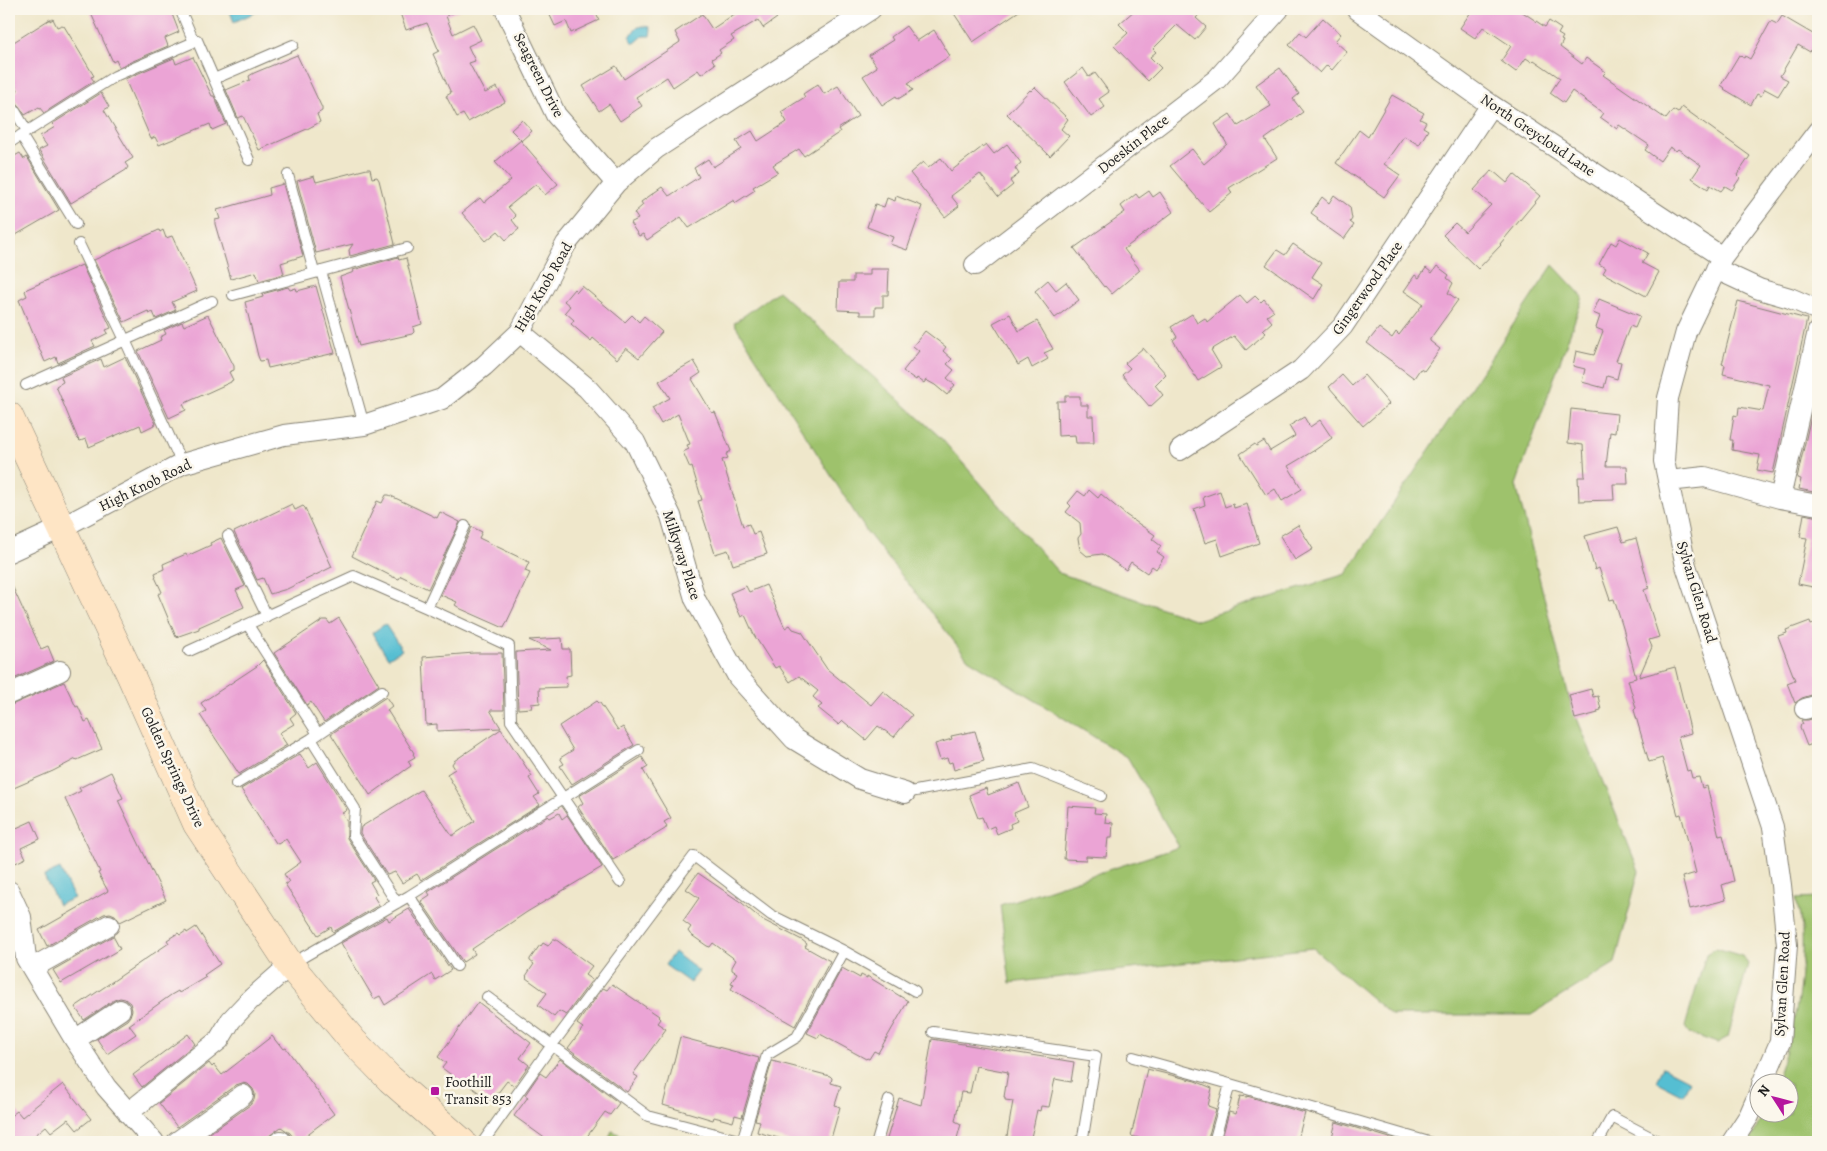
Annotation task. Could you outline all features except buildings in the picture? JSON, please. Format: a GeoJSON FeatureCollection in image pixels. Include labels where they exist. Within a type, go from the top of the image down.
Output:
{"type":"FeatureCollection","features":[{"type":"Feature","properties":{"kind":"main road","name":"Golden Springs Drive"},"geometry":{"type":"LineString","coordinates":[[9,416],[127,667],[197,824],[290,965],[353,1040],[390,1080],[462,1142]]}},
{"type":"Feature","properties":{"kind":"street","name":"Seagreen Drive"},"geometry":{"type":"LineString","coordinates":[[505,9],[556,115],[616,184]]}},
{"type":"Feature","properties":{"kind":"street","name":"High Knob Road"},"geometry":{"type":"LineString","coordinates":[[9,552],[61,528],[182,464],[284,435],[364,425],[442,399],[484,366],[520,332],[566,244],[616,184],[657,148],[871,9]]}},
{"type":"Feature","properties":{"kind":"street","name":"Doeskin Place"},"geometry":{"type":"LineString","coordinates":[[975,266],[1217,79],[1279,9]]}},
{"type":"Feature","properties":{"kind":"street","name":"North Greycloud Lane"},"geometry":{"type":"LineString","coordinates":[[1357,9],[1491,105],[1719,263],[1759,289],[1790,298],[1818,310]]}},
{"type":"Feature","properties":{"kind":"street","name":"Gingerwood Place"},"geometry":{"type":"LineString","coordinates":[[1180,450],[1301,370],[1344,326],[1491,105]]}},
{"type":"Feature","properties":{"kind":"street","name":"Sylvan Glen Road"},"geometry":{"type":"LineString","coordinates":[[1766,1074],[1780,1042],[1787,946],[1773,827],[1686,566],[1664,461],[1668,398],[1686,332],[1719,263],[1818,131]]}},
{"type":"Feature","properties":{"kind":"street"},"geometry":{"type":"LineString","coordinates":[[1780,498],[1818,331]]}},
{"type":"Feature","properties":{"kind":"street","name":"Milkyway Place"},"geometry":{"type":"LineString","coordinates":[[520,332],[587,388],[635,442],[671,516],[695,599],[738,677],[794,739],[860,779],[904,793]]}},
{"type":"Feature","properties":{"kind":"street"},"geometry":{"type":"LineString","coordinates":[[1668,481],[1705,477],[1780,498],[1818,505]]}},
{"type":"Feature","properties":{"kind":"street"},"geometry":{"type":"LineString","coordinates":[[9,694],[60,670]]}},
{"type":"Feature","properties":{"kind":"street"},"geometry":{"type":"LineString","coordinates":[[9,891],[21,917],[26,958],[106,1087],[154,1142]]}},
{"type":"Feature","properties":{"kind":"street"},"geometry":{"type":"LineString","coordinates":[[32,968],[109,925]]}},
{"type":"Feature","properties":{"kind":"street"},"geometry":{"type":"LineString","coordinates":[[128,1112],[218,1040],[231,1020],[249,1001],[290,965]]}},
{"type":"Feature","properties":{"kind":"street"},"geometry":{"type":"LineString","coordinates":[[76,1040],[120,1010]]}},
{"type":"Feature","properties":{"kind":"street"},"geometry":{"type":"LineString","coordinates":[[177,1142],[243,1094]]}},
{"type":"Feature","properties":{"kind":"street"},"geometry":{"type":"LineString","coordinates":[[1732,1142],[1750,1114]]}},
{"type":"Feature","properties":{"kind":"lane"},"geometry":{"type":"LineString","coordinates":[[180,9],[194,42]]}},
{"type":"Feature","properties":{"kind":"lane"},"geometry":{"type":"LineString","coordinates":[[9,143],[115,76],[197,40],[249,160]]}},
{"type":"Feature","properties":{"kind":"lane"},"geometry":{"type":"LineString","coordinates":[[214,79],[293,45]]}},
{"type":"Feature","properties":{"kind":"lane"},"geometry":{"type":"LineString","coordinates":[[9,102],[24,133],[76,224]]}},
{"type":"Feature","properties":{"kind":"lane"},"geometry":{"type":"LineString","coordinates":[[288,175],[364,425]]}},
{"type":"Feature","properties":{"kind":"lane"},"geometry":{"type":"LineString","coordinates":[[79,244],[182,464]]}},
{"type":"Feature","properties":{"kind":"lane"},"geometry":{"type":"LineString","coordinates":[[233,295],[407,248]]}},
{"type":"Feature","properties":{"kind":"lane"},"geometry":{"type":"LineString","coordinates":[[26,386],[212,301]]}},
{"type":"Feature","properties":{"kind":"lane"},"geometry":{"type":"LineString","coordinates":[[427,608],[465,526]]}},
{"type":"Feature","properties":{"kind":"lane"},"geometry":{"type":"LineString","coordinates":[[228,536],[267,616]]}},
{"type":"Feature","properties":{"kind":"lane"},"geometry":{"type":"LineString","coordinates":[[189,650],[354,576],[508,646],[511,722],[620,882]]}},
{"type":"Feature","properties":{"kind":"lane"},"geometry":{"type":"LineString","coordinates":[[248,625],[355,809],[353,835],[397,903]]}},
{"type":"Feature","properties":{"kind":"lane"},"geometry":{"type":"LineString","coordinates":[[236,784],[314,737],[382,690]]}},
{"type":"Feature","properties":{"kind":"lane"},"geometry":{"type":"LineString","coordinates":[[290,965],[409,896],[639,750]]}},
{"type":"Feature","properties":{"kind":"lane"},"geometry":{"type":"LineString","coordinates":[[904,793],[1033,769],[1102,796]]}},
{"type":"Feature","properties":{"kind":"lane"},"geometry":{"type":"LineString","coordinates":[[483,1142],[552,1045],[694,856],[771,914],[844,951],[915,991]]}},
{"type":"Feature","properties":{"kind":"lane"},"geometry":{"type":"LineString","coordinates":[[409,896],[457,966]]}},
{"type":"Feature","properties":{"kind":"lane"},"geometry":{"type":"LineString","coordinates":[[487,997],[648,1116],[743,1142],[767,1055],[797,1037],[844,951]]}},
{"type":"Feature","properties":{"kind":"lane"},"geometry":{"type":"LineString","coordinates":[[933,1032],[1096,1056],[1083,1137],[1079,1142]]}},
{"type":"Feature","properties":{"kind":"lane"},"geometry":{"type":"LineString","coordinates":[[1133,1057],[1424,1142]]}},
{"type":"Feature","properties":{"kind":"lane"},"geometry":{"type":"LineString","coordinates":[[1214,1142],[1230,1084]]}},
{"type":"Feature","properties":{"kind":"lane"},"geometry":{"type":"LineString","coordinates":[[877,1142],[889,1100]]}},
{"type":"Feature","properties":{"kind":"lane"},"geometry":{"type":"LineString","coordinates":[[1598,1142],[1612,1116],[1660,1142]]}},
{"type":"Feature","properties":{"kind":"green space"},"geometry":{"type":"Polygon","coordinates":[[[1553,265],[1583,297],[1516,485],[1570,701],[1639,871],[1615,963],[1531,1015],[1391,1015],[1313,948],[1010,983],[1000,905],[1179,847],[1128,758],[968,659],[867,532],[734,323],[778,291],[940,437],[1059,573],[1197,620],[1346,574],[1553,265]]]}},
{"type":"Feature","properties":{"kind":"green space"},"geometry":{"type":"Polygon","coordinates":[[[1818,898],[1818,1142],[1750,1142],[1758,1124],[1800,1124],[1800,1074],[1778,1074],[1788,1045],[1796,1008],[1801,970],[1802,929],[1796,899],[1818,898]]]}},
{"type":"Feature","properties":{"kind":"green space"},"geometry":{"type":"Polygon","coordinates":[[[1716,948],[1742,956],[1748,964],[1728,1037],[1717,1043],[1689,1033],[1685,1027],[1706,954],[1716,948]]]}},
{"type":"Feature","properties":{"kind":"green space"},"geometry":{"type":"Polygon","coordinates":[[[612,1131],[638,1142],[607,1142],[612,1131]]]}},
{"type":"Feature","properties":{"kind":"water"},"geometry":{"type":"Polygon","coordinates":[[[229,9],[263,9],[234,22],[229,9]]]}},
{"type":"Feature","properties":{"kind":"water"},"geometry":{"type":"Polygon","coordinates":[[[650,27],[650,36],[643,36],[635,43],[631,41],[630,37],[636,28],[650,27]]]}},
{"type":"Feature","properties":{"kind":"water"},"geometry":{"type":"Polygon","coordinates":[[[385,624],[402,650],[388,658],[372,633],[385,624]]]}},
{"type":"Feature","properties":{"kind":"water"},"geometry":{"type":"Polygon","coordinates":[[[60,869],[74,898],[58,905],[44,876],[60,869]]]}},
{"type":"Feature","properties":{"kind":"water"},"geometry":{"type":"Polygon","coordinates":[[[674,952],[699,971],[690,983],[665,965],[674,952]]]}},
{"type":"Feature","properties":{"kind":"water"},"geometry":{"type":"Polygon","coordinates":[[[1663,1067],[1690,1081],[1683,1095],[1656,1081],[1663,1067]]]}},
{"type":"Feature","properties":{"kind":"place","name":"Foothill Transit 853"},"geometry":{"type":"Point","coordinates":[435,1091]}}]}
